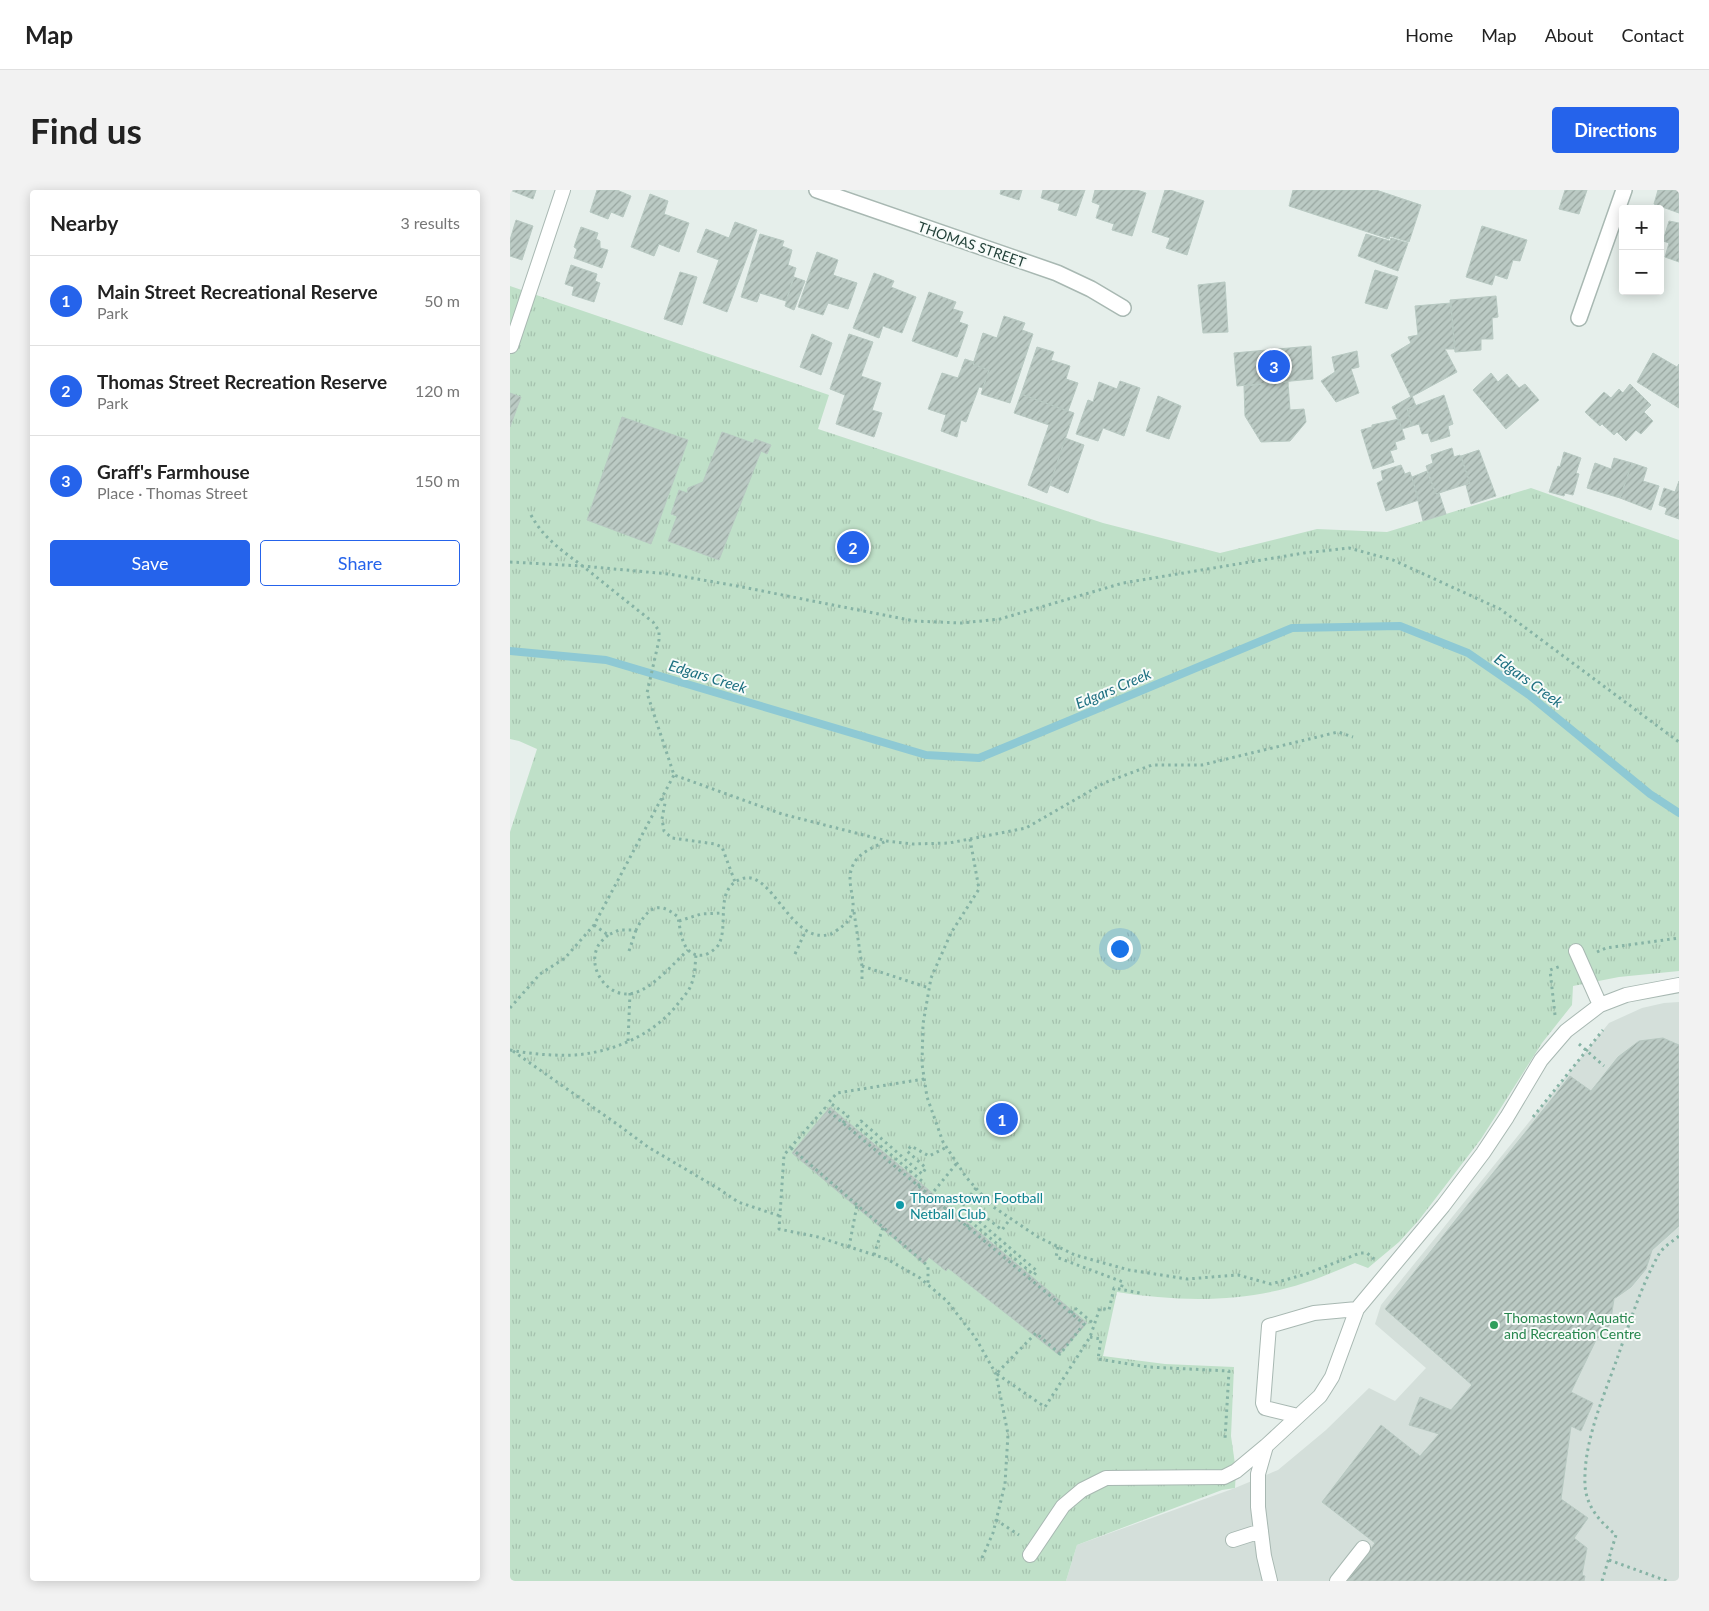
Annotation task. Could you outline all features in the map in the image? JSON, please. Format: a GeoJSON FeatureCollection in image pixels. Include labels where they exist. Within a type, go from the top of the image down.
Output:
{"type":"FeatureCollection","features":[{"type":"Feature","properties":{"kind":"street","name":"THOMAS STREET"},"geometry":{"type":"LineString","coordinates":[[817,190],[1057,273],[1123,308]]}},
{"type":"Feature","properties":{"kind":"street"},"geometry":{"type":"LineString","coordinates":[[1579,318],[1624,190]]}},
{"type":"Feature","properties":{"kind":"lane"},"geometry":{"type":"LineString","coordinates":[[511,346],[563,190]]}},
{"type":"Feature","properties":{"kind":"lane"},"geometry":{"type":"LineString","coordinates":[[1576,951],[1600,1005]]}},
{"type":"Feature","properties":{"kind":"lane"},"geometry":{"type":"LineString","coordinates":[[1033,1551],[1063,1506],[1082,1490],[1106,1478],[1224,1477],[1236,1471],[1266,1446],[1320,1396],[1332,1377],[1357,1309],[1443,1206],[1483,1153],[1541,1060],[1566,1031],[1600,1005],[1626,995],[1679,985]]}},
{"type":"Feature","properties":{"kind":"lane"},"geometry":{"type":"LineString","coordinates":[[1298,1416],[1265,1408],[1263,1403],[1269,1326],[1314,1313],[1357,1309]]}},
{"type":"Feature","properties":{"kind":"lane"},"geometry":{"type":"LineString","coordinates":[[1266,1446],[1258,1474],[1258,1507],[1264,1556],[1270,1581]]}},
{"type":"Feature","properties":{"kind":"lane"},"geometry":{"type":"LineString","coordinates":[[1233,1540],[1261,1531]]}},
{"type":"Feature","properties":{"kind":"lane"},"geometry":{"type":"LineString","coordinates":[[1337,1581],[1363,1548]]}},
{"type":"Feature","properties":{"kind":"path"},"geometry":{"type":"LineString","coordinates":[[510,1008],[540,974],[565,958],[594,925],[674,775],[647,694],[659,640],[659,631],[653,622],[564,554],[536,525],[531,515]]}},
{"type":"Feature","properties":{"kind":"path"},"geometry":{"type":"LineString","coordinates":[[510,562],[582,566],[689,578],[914,621],[962,623],[1000,619],[1123,583],[1304,553],[1349,548],[1393,560],[1500,609],[1679,742]]}},
{"type":"Feature","properties":{"kind":"path"},"geometry":{"type":"LineString","coordinates":[[674,775],[782,814],[887,841],[913,844],[949,843],[1026,828],[1104,783],[1152,765],[1202,765],[1338,732],[1353,737]]}},
{"type":"Feature","properties":{"kind":"path"},"geometry":{"type":"LineString","coordinates":[[662,798],[665,803],[662,819],[664,831],[672,838],[715,844],[722,847],[727,855],[735,883]]}},
{"type":"Feature","properties":{"kind":"path"},"geometry":{"type":"LineString","coordinates":[[970,839],[979,890],[951,933],[932,978],[923,1024],[922,1064],[927,1097],[947,1148],[976,1188],[992,1206],[1038,1237],[1075,1255],[1129,1270],[1187,1278],[1238,1275],[1271,1284],[1306,1274],[1360,1253],[1367,1253],[1381,1264]]}},
{"type":"Feature","properties":{"kind":"path"},"geometry":{"type":"LineString","coordinates":[[862,982],[862,966],[850,880],[852,865],[863,853],[887,841]]}},
{"type":"Feature","properties":{"kind":"path"},"geometry":{"type":"LineString","coordinates":[[628,952],[643,916],[653,908],[669,909],[678,917],[681,935],[686,948],[696,955],[707,954],[718,946],[723,934],[724,899],[729,888],[739,880],[749,877],[759,880],[799,926],[816,935],[831,934],[847,923],[852,915],[854,906]]}},
{"type":"Feature","properties":{"kind":"path"},"geometry":{"type":"LineString","coordinates":[[679,921],[701,914],[723,913]]}},
{"type":"Feature","properties":{"kind":"path"},"geometry":{"type":"LineString","coordinates":[[594,925],[608,935]]}},
{"type":"Feature","properties":{"kind":"path"},"geometry":{"type":"LineString","coordinates":[[636,930],[619,930],[608,935],[597,948],[596,968],[605,986],[613,991],[630,993],[644,988],[688,950]]}},
{"type":"Feature","properties":{"kind":"path"},"geometry":{"type":"LineString","coordinates":[[795,954],[806,930]]}},
{"type":"Feature","properties":{"kind":"path"},"geometry":{"type":"LineString","coordinates":[[512,1051],[548,1055],[576,1055],[605,1050],[628,1041],[658,1024],[675,1008],[691,987],[695,972],[696,955]]}},
{"type":"Feature","properties":{"kind":"path"},"geometry":{"type":"LineString","coordinates":[[862,966],[930,988]]}},
{"type":"Feature","properties":{"kind":"path"},"geometry":{"type":"LineString","coordinates":[[628,1041],[630,993]]}},
{"type":"Feature","properties":{"kind":"path"},"geometry":{"type":"LineString","coordinates":[[1577,1042],[1604,1066]]}},
{"type":"Feature","properties":{"kind":"path"},"geometry":{"type":"LineString","coordinates":[[512,1051],[648,1147],[719,1188],[738,1202],[780,1216]]}},
{"type":"Feature","properties":{"kind":"path"},"geometry":{"type":"LineString","coordinates":[[843,1123],[848,1116],[829,1102],[837,1093],[924,1079]]}},
{"type":"Feature","properties":{"kind":"path"},"geometry":{"type":"LineString","coordinates":[[982,1558],[993,1533],[1005,1484],[1008,1434],[996,1374],[975,1337],[947,1302],[920,1278],[874,1255],[818,1237],[779,1229],[784,1155],[825,1108],[1084,1324],[1060,1354],[1036,1333],[996,1374]]}},
{"type":"Feature","properties":{"kind":"path"},"geometry":{"type":"LineString","coordinates":[[918,1186],[922,1180],[857,1126],[861,1121],[922,1174],[926,1168],[907,1151],[911,1146],[929,1156],[947,1148]]}},
{"type":"Feature","properties":{"kind":"path"},"geometry":{"type":"LineString","coordinates":[[791,1148],[928,1266],[928,1286]]}},
{"type":"Feature","properties":{"kind":"path"},"geometry":{"type":"LineString","coordinates":[[930,1196],[957,1163]]}},
{"type":"Feature","properties":{"kind":"path"},"geometry":{"type":"LineString","coordinates":[[955,1216],[976,1188]]}},
{"type":"Feature","properties":{"kind":"path"},"geometry":{"type":"LineString","coordinates":[[849,1247],[857,1205]]}},
{"type":"Feature","properties":{"kind":"path"},"geometry":{"type":"LineString","coordinates":[[967,1226],[970,1221],[1034,1275],[1037,1271],[975,1218],[978,1212],[1002,1230],[1010,1219]]}},
{"type":"Feature","properties":{"kind":"path"},"geometry":{"type":"LineString","coordinates":[[874,1255],[883,1227]]}},
{"type":"Feature","properties":{"kind":"path"},"geometry":{"type":"LineString","coordinates":[[1602,1581],[1616,1535],[1606,1527],[1592,1510],[1585,1486],[1586,1460],[1595,1417],[1638,1300],[1660,1252],[1679,1236]]}},
{"type":"Feature","properties":{"kind":"path"},"geometry":{"type":"LineString","coordinates":[[1058,1247],[1056,1257],[1123,1282],[1121,1289]]}},
{"type":"Feature","properties":{"kind":"path"},"geometry":{"type":"LineString","coordinates":[[996,1374],[1045,1407],[1090,1336],[1100,1308],[1110,1310],[1114,1288],[1140,1293]]}},
{"type":"Feature","properties":{"kind":"path"},"geometry":{"type":"LineString","coordinates":[[1071,1313],[1075,1308],[1094,1324]]}},
{"type":"Feature","properties":{"kind":"path"},"geometry":{"type":"LineString","coordinates":[[1090,1336],[1101,1339],[1098,1359],[1148,1367],[1229,1371],[1225,1439]]}},
{"type":"Feature","properties":{"kind":"path"},"geometry":{"type":"LineString","coordinates":[[996,1520],[1033,1551]]}},
{"type":"Feature","properties":{"kind":"path"},"geometry":{"type":"LineString","coordinates":[[1609,1560],[1667,1581]]}},
{"type":"Feature","properties":{"kind":"shaded area"},"geometry":{"type":"Polygon","coordinates":[[[1679,1002],[1679,1581],[1066,1581],[1077,1545],[1235,1488],[1278,1470],[1326,1430],[1369,1388],[1395,1401],[1426,1368],[1375,1324],[1381,1305],[1609,1023],[1642,1008],[1679,1002]]]}},
{"type":"Feature","properties":{"kind":"green space"},"geometry":{"type":"Polygon","coordinates":[[[510,286],[829,395],[818,429],[1103,523],[1220,553],[1317,529],[1387,532],[1531,488],[1679,540],[1679,971],[1619,977],[1573,986],[1572,1005],[1542,1043],[1481,1139],[1419,1220],[1399,1242],[1368,1268],[1355,1263],[1317,1279],[1281,1290],[1235,1297],[1212,1299],[1164,1298],[1117,1292],[1103,1356],[1165,1364],[1234,1367],[1231,1436],[1236,1471],[1235,1488],[1222,1490],[1077,1545],[1066,1581],[510,1581],[510,832],[537,749],[510,739],[510,286]]]}},
{"type":"Feature","properties":{"kind":"building"},"geometry":{"type":"Polygon","coordinates":[[[510,190],[536,190],[533,199],[510,190]]]}},
{"type":"Feature","properties":{"kind":"building"},"geometry":{"type":"Polygon","coordinates":[[[597,190],[617,190],[631,196],[623,217],[611,212],[608,219],[590,212],[597,190]]]}},
{"type":"Feature","properties":{"kind":"building"},"geometry":{"type":"Polygon","coordinates":[[[1001,190],[1022,190],[1019,200],[1000,194],[1001,190]]]}},
{"type":"Feature","properties":{"kind":"building"},"geometry":{"type":"Polygon","coordinates":[[[1043,190],[1085,190],[1076,216],[1058,210],[1060,204],[1041,198],[1043,190]]]}},
{"type":"Feature","properties":{"kind":"building"},"geometry":{"type":"Polygon","coordinates":[[[1095,190],[1137,190],[1146,193],[1132,236],[1112,230],[1114,224],[1096,218],[1100,205],[1092,202],[1095,190]]]}},
{"type":"Feature","properties":{"kind":"building"},"geometry":{"type":"Polygon","coordinates":[[[1165,190],[1204,201],[1187,255],[1166,248],[1170,238],[1152,232],[1165,190]]]}},
{"type":"Feature","properties":{"kind":"building"},"geometry":{"type":"Polygon","coordinates":[[[1293,190],[1376,190],[1421,205],[1409,242],[1390,236],[1389,239],[1289,206],[1293,190]]]}},
{"type":"Feature","properties":{"kind":"building"},"geometry":{"type":"Polygon","coordinates":[[[1565,190],[1587,190],[1579,214],[1559,209],[1565,190]]]}},
{"type":"Feature","properties":{"kind":"building"},"geometry":{"type":"Polygon","coordinates":[[[1658,190],[1679,190],[1679,213],[1664,208],[1664,205],[1654,204],[1658,190]]]}},
{"type":"Feature","properties":{"kind":"building"},"geometry":{"type":"Polygon","coordinates":[[[650,194],[668,201],[664,214],[689,223],[679,252],[659,244],[654,256],[631,247],[650,194]]]}},
{"type":"Feature","properties":{"kind":"building"},"geometry":{"type":"Polygon","coordinates":[[[516,220],[533,226],[522,260],[510,256],[510,240],[516,220]]]}},
{"type":"Feature","properties":{"kind":"building"},"geometry":{"type":"Polygon","coordinates":[[[1669,221],[1679,223],[1679,262],[1665,257],[1669,243],[1664,241],[1669,221]]]}},
{"type":"Feature","properties":{"kind":"building"},"geometry":{"type":"Polygon","coordinates":[[[735,222],[757,230],[727,312],[703,303],[719,260],[697,252],[706,229],[729,238],[735,222]]]}},
{"type":"Feature","properties":{"kind":"building"},"geometry":{"type":"Polygon","coordinates":[[[1482,226],[1527,240],[1520,261],[1513,260],[1507,279],[1495,275],[1492,285],[1466,277],[1482,226]]]}},
{"type":"Feature","properties":{"kind":"building"},"geometry":{"type":"Polygon","coordinates":[[[581,227],[598,233],[596,239],[600,241],[600,248],[608,250],[602,268],[574,258],[577,249],[574,247],[581,227]]]}},
{"type":"Feature","properties":{"kind":"building"},"geometry":{"type":"Polygon","coordinates":[[[760,234],[784,241],[782,246],[792,250],[788,265],[796,268],[786,301],[760,293],[757,302],[741,297],[760,234]]]}},
{"type":"Feature","properties":{"kind":"building"},"geometry":{"type":"Polygon","coordinates":[[[1366,234],[1390,241],[1391,238],[1408,243],[1398,271],[1358,256],[1366,234]]]}},
{"type":"Feature","properties":{"kind":"building"},"geometry":{"type":"Polygon","coordinates":[[[817,252],[838,260],[833,275],[857,283],[848,309],[828,303],[823,315],[798,307],[817,252]]]}},
{"type":"Feature","properties":{"kind":"building"},"geometry":{"type":"Polygon","coordinates":[[[571,265],[597,274],[595,281],[600,283],[594,302],[572,295],[574,287],[565,284],[571,265]]]}},
{"type":"Feature","properties":{"kind":"building"},"geometry":{"type":"Polygon","coordinates":[[[1375,270],[1398,277],[1387,309],[1365,303],[1375,270]]]}},
{"type":"Feature","properties":{"kind":"building"},"geometry":{"type":"Polygon","coordinates":[[[680,272],[697,277],[682,325],[664,319],[680,272]]]}},
{"type":"Feature","properties":{"kind":"building"},"geometry":{"type":"Polygon","coordinates":[[[874,273],[894,281],[891,287],[916,297],[902,333],[883,326],[879,338],[853,328],[874,273]]]}},
{"type":"Feature","properties":{"kind":"building"},"geometry":{"type":"Polygon","coordinates":[[[794,277],[805,281],[794,310],[785,306],[794,277]]]}},
{"type":"Feature","properties":{"kind":"building"},"geometry":{"type":"Polygon","coordinates":[[[1225,282],[1228,332],[1203,333],[1198,285],[1225,282]]]}},
{"type":"Feature","properties":{"kind":"building"},"geometry":{"type":"Polygon","coordinates":[[[929,292],[956,302],[953,309],[963,312],[959,322],[968,325],[957,357],[912,341],[929,292]]]}},
{"type":"Feature","properties":{"kind":"building"},"geometry":{"type":"Polygon","coordinates":[[[1496,296],[1498,317],[1492,318],[1493,339],[1481,339],[1481,350],[1455,352],[1450,300],[1496,296]]]}},
{"type":"Feature","properties":{"kind":"building"},"geometry":{"type":"Polygon","coordinates":[[[1451,303],[1455,349],[1445,349],[1457,372],[1411,397],[1391,355],[1411,343],[1408,337],[1418,335],[1415,306],[1451,303]]]}},
{"type":"Feature","properties":{"kind":"building"},"geometry":{"type":"Polygon","coordinates":[[[1004,316],[1025,323],[1022,330],[1033,334],[1010,403],[981,394],[989,370],[973,364],[983,333],[997,338],[1004,316]]]}},
{"type":"Feature","properties":{"kind":"building"},"geometry":{"type":"Polygon","coordinates":[[[812,334],[832,343],[821,375],[800,367],[812,334]]]}},
{"type":"Feature","properties":{"kind":"building"},"geometry":{"type":"Polygon","coordinates":[[[849,334],[873,342],[861,376],[881,383],[872,410],[882,413],[874,437],[836,424],[845,395],[830,389],[849,334]]]}},
{"type":"Feature","properties":{"kind":"building"},"geometry":{"type":"Polygon","coordinates":[[[1311,346],[1313,379],[1237,386],[1234,353],[1311,346]]]}},
{"type":"Feature","properties":{"kind":"building"},"geometry":{"type":"Polygon","coordinates":[[[1037,347],[1054,352],[1051,360],[1070,366],[1066,379],[1078,383],[1068,411],[1021,394],[1037,347]]]}},
{"type":"Feature","properties":{"kind":"building"},"geometry":{"type":"Polygon","coordinates":[[[1357,351],[1359,367],[1351,369],[1359,393],[1336,402],[1321,381],[1335,372],[1332,357],[1357,351]]]}},
{"type":"Feature","properties":{"kind":"building"},"geometry":{"type":"Polygon","coordinates":[[[1653,353],[1677,367],[1679,364],[1679,408],[1637,382],[1653,353]]]}},
{"type":"Feature","properties":{"kind":"building"},"geometry":{"type":"Polygon","coordinates":[[[965,359],[989,370],[983,388],[979,387],[966,422],[961,420],[957,437],[941,431],[946,415],[928,409],[942,373],[958,378],[965,359]]]}},
{"type":"Feature","properties":{"kind":"building"},"geometry":{"type":"Polygon","coordinates":[[[1491,373],[1498,382],[1507,374],[1519,388],[1525,384],[1539,400],[1506,429],[1473,390],[1491,373]]]}},
{"type":"Feature","properties":{"kind":"building"},"geometry":{"type":"Polygon","coordinates":[[[1120,381],[1140,388],[1124,436],[1103,428],[1098,441],[1076,434],[1088,400],[1093,402],[1099,382],[1117,389],[1120,381]]]}},
{"type":"Feature","properties":{"kind":"building"},"geometry":{"type":"Polygon","coordinates":[[[1288,382],[1290,410],[1304,409],[1306,422],[1290,441],[1261,442],[1245,416],[1244,386],[1288,382]]]}},
{"type":"Feature","properties":{"kind":"building"},"geometry":{"type":"Polygon","coordinates":[[[1630,384],[1651,405],[1644,412],[1653,421],[1641,434],[1636,430],[1626,441],[1617,432],[1614,435],[1602,424],[1600,426],[1585,412],[1604,392],[1611,398],[1619,389],[1623,393],[1630,384]]]}},
{"type":"Feature","properties":{"kind":"building"},"geometry":{"type":"Polygon","coordinates":[[[510,393],[521,397],[510,427],[510,393]]]}},
{"type":"Feature","properties":{"kind":"building"},"geometry":{"type":"Polygon","coordinates":[[[1021,394],[1074,413],[1047,493],[1028,485],[1049,425],[1014,413],[1021,394]]]}},
{"type":"Feature","properties":{"kind":"building"},"geometry":{"type":"Polygon","coordinates":[[[1444,395],[1453,424],[1448,426],[1450,436],[1431,442],[1428,433],[1422,434],[1419,424],[1412,426],[1407,409],[1444,395]]]}},
{"type":"Feature","properties":{"kind":"building"},"geometry":{"type":"Polygon","coordinates":[[[1158,396],[1181,406],[1169,439],[1146,431],[1158,396]]]}},
{"type":"Feature","properties":{"kind":"building"},"geometry":{"type":"Polygon","coordinates":[[[1412,396],[1416,406],[1407,409],[1412,426],[1402,429],[1392,407],[1412,396]]]}},
{"type":"Feature","properties":{"kind":"building"},"geometry":{"type":"Polygon","coordinates":[[[622,417],[688,440],[651,544],[587,520],[622,417]]]}},
{"type":"Feature","properties":{"kind":"building"},"geometry":{"type":"Polygon","coordinates":[[[1399,419],[1405,439],[1395,442],[1397,449],[1390,451],[1394,462],[1373,469],[1361,430],[1372,427],[1372,425],[1399,419]]]}},
{"type":"Feature","properties":{"kind":"building"},"geometry":{"type":"Polygon","coordinates":[[[722,432],[753,443],[755,439],[771,445],[767,454],[761,451],[719,560],[668,541],[677,516],[671,514],[679,490],[687,493],[688,488],[703,482],[722,432]]]}},
{"type":"Feature","properties":{"kind":"building"},"geometry":{"type":"Polygon","coordinates":[[[1065,438],[1084,445],[1068,493],[1050,485],[1065,438]]]}},
{"type":"Feature","properties":{"kind":"building"},"geometry":{"type":"Polygon","coordinates":[[[1452,448],[1454,457],[1460,455],[1470,483],[1436,494],[1426,466],[1433,463],[1431,455],[1452,448]]]}},
{"type":"Feature","properties":{"kind":"building"},"geometry":{"type":"Polygon","coordinates":[[[1479,450],[1496,496],[1471,504],[1466,485],[1470,483],[1461,456],[1479,450]]]}},
{"type":"Feature","properties":{"kind":"building"},"geometry":{"type":"Polygon","coordinates":[[[1564,452],[1581,458],[1576,473],[1579,474],[1573,495],[1565,493],[1564,496],[1549,492],[1558,466],[1560,467],[1564,452]]]}},
{"type":"Feature","properties":{"kind":"building"},"geometry":{"type":"Polygon","coordinates":[[[1614,458],[1632,463],[1620,498],[1587,488],[1595,463],[1611,469],[1614,458]]]}},
{"type":"Feature","properties":{"kind":"building"},"geometry":{"type":"Polygon","coordinates":[[[1632,463],[1647,468],[1643,481],[1659,486],[1651,510],[1620,498],[1632,463]]]}},
{"type":"Feature","properties":{"kind":"building"},"geometry":{"type":"Polygon","coordinates":[[[1401,465],[1405,474],[1410,472],[1419,500],[1386,511],[1377,483],[1383,480],[1381,471],[1401,465]]]}},
{"type":"Feature","properties":{"kind":"building"},"geometry":{"type":"Polygon","coordinates":[[[1427,471],[1436,494],[1439,493],[1446,514],[1423,521],[1412,477],[1427,471]]]}},
{"type":"Feature","properties":{"kind":"building"},"geometry":{"type":"Polygon","coordinates":[[[1679,481],[1679,519],[1665,514],[1667,508],[1659,505],[1664,488],[1675,492],[1679,481]]]}},
{"type":"Feature","properties":{"kind":"building"},"geometry":{"type":"Polygon","coordinates":[[[1663,1038],[1679,1045],[1679,1226],[1652,1250],[1646,1269],[1631,1287],[1614,1299],[1610,1325],[1596,1340],[1571,1392],[1593,1403],[1581,1431],[1571,1426],[1561,1499],[1588,1518],[1574,1538],[1587,1548],[1582,1575],[1585,1576],[1584,1581],[1347,1581],[1375,1543],[1322,1502],[1381,1425],[1420,1456],[1439,1434],[1409,1425],[1420,1397],[1451,1410],[1472,1385],[1385,1309],[1570,1076],[1591,1091],[1618,1057],[1639,1041],[1663,1038]]]}},
{"type":"Feature","properties":{"kind":"building","name":"Thomastown Football Netball Club"},"geometry":{"type":"Polygon","coordinates":[[[830,1107],[1087,1323],[1059,1355],[948,1268],[946,1271],[929,1257],[924,1264],[792,1153],[830,1107]]]}},
{"type":"Feature","properties":{"kind":"waterway","name":"Edgars Creek"},"geometry":{"type":"LineString","coordinates":[[510,651],[606,660],[926,755],[979,758],[1292,628],[1400,626],[1468,653],[1529,695],[1650,794],[1679,813]]}},
{"type":"Feature","properties":{"kind":"place","name":"Graff's Farmhouse"},"geometry":{"type":"Point","coordinates":[1274,366]}},
{"type":"Feature","properties":{"kind":"place","name":"Thomas Street Recreation Reserve"},"geometry":{"type":"Point","coordinates":[853,547]}},
{"type":"Feature","properties":{"kind":"place","name":"Main Street Recreational Reserve"},"geometry":{"type":"Point","coordinates":[1002,1119]}},
{"type":"Feature","properties":{"kind":"place","name":"Thomastown Football Netball Club"},"geometry":{"type":"Point","coordinates":[900,1205]}},
{"type":"Feature","properties":{"kind":"place","name":"Thomastown Aquatic and Recreation Centre"},"geometry":{"type":"Point","coordinates":[1494,1325]}}]}
